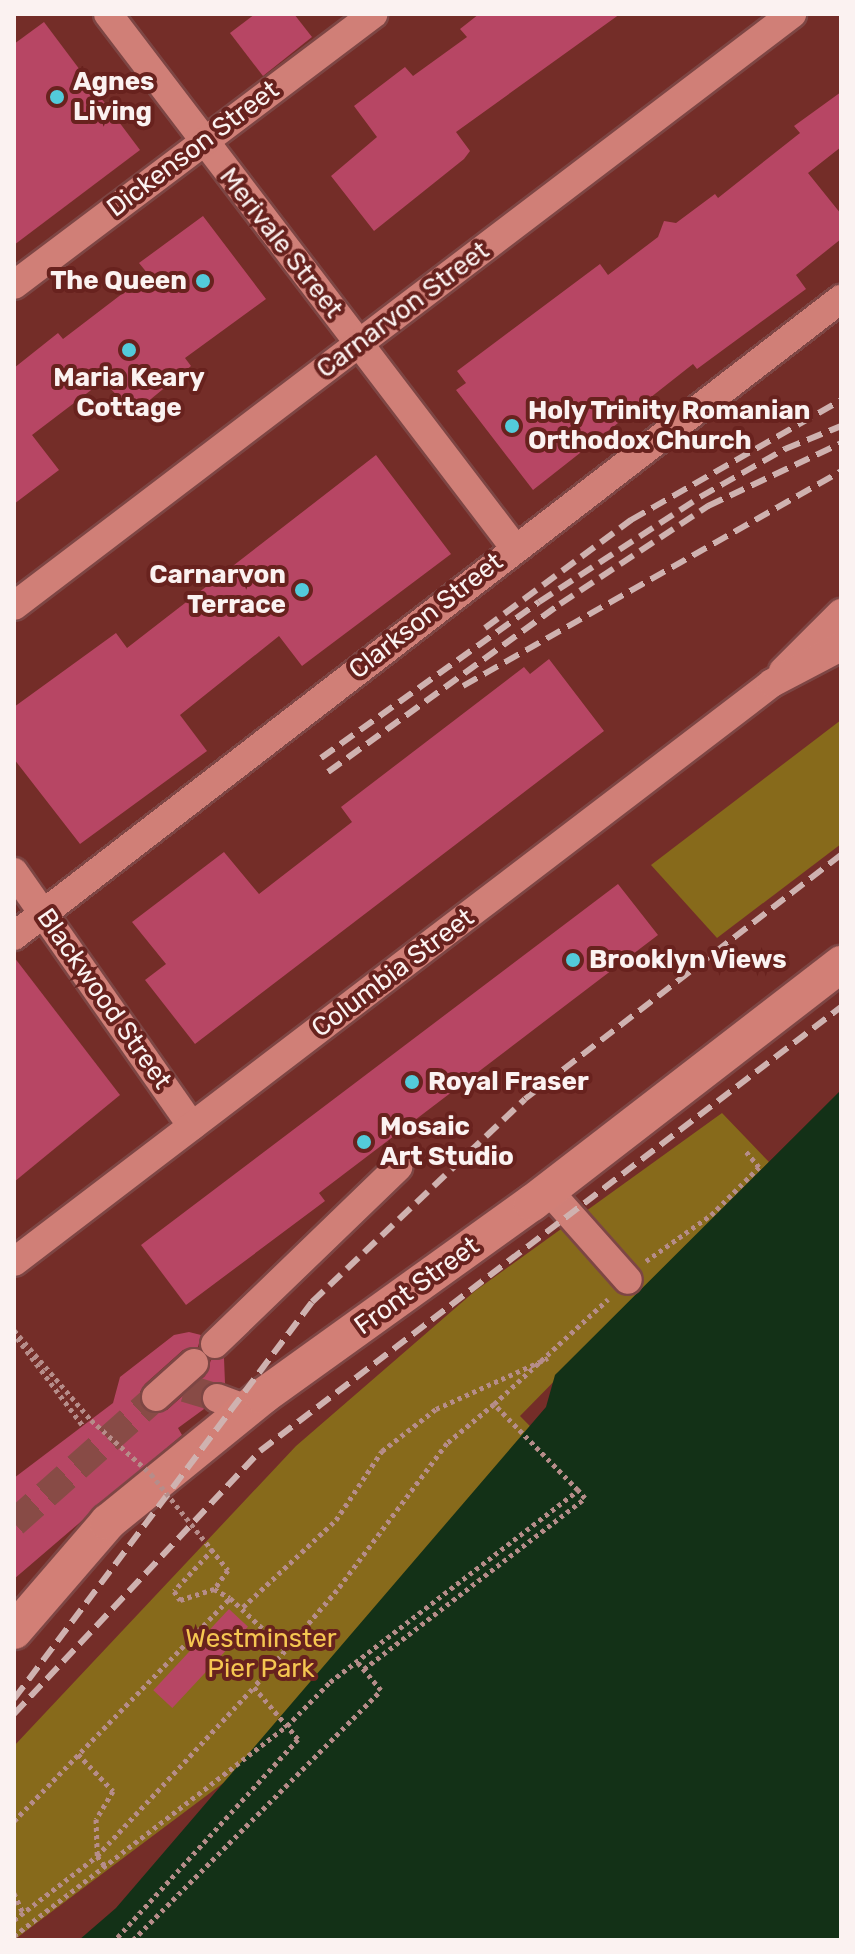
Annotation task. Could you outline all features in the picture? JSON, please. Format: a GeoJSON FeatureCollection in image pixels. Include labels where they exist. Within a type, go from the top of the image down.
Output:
{"type":"FeatureCollection","features":[{"type":"Feature","properties":{"kind":"main road","name":"Front Street"},"geometry":{"type":"LineString","coordinates":[[14,1631],[108,1522],[232,1404],[548,1190],[841,964]]}},
{"type":"Feature","properties":{"kind":"street","name":"Merivale Street"},"geometry":{"type":"LineString","coordinates":[[108,14],[514,547]]}},
{"type":"Feature","properties":{"kind":"street","name":"Dickenson Street"},"geometry":{"type":"LineString","coordinates":[[14,285],[202,140],[373,14]]}},
{"type":"Feature","properties":{"kind":"street","name":"Carnarvon Street"},"geometry":{"type":"LineString","coordinates":[[14,606],[792,14]]}},
{"type":"Feature","properties":{"kind":"street","name":"Clarkson Street"},"geometry":{"type":"LineString","coordinates":[[14,936],[514,547],[841,299]]}},
{"type":"Feature","properties":{"kind":"street","name":"Columbia Street"},"geometry":{"type":"LineString","coordinates":[[14,1262],[772,683],[841,613]]}},
{"type":"Feature","properties":{"kind":"street","name":"Columbia Street"},"geometry":{"type":"LineString","coordinates":[[772,683],[841,647]]}},
{"type":"Feature","properties":{"kind":"street","name":"Blackwood Street"},"geometry":{"type":"LineString","coordinates":[[14,872],[192,1126]]}},
{"type":"Feature","properties":{"kind":"street"},"geometry":{"type":"LineString","coordinates":[[215,1344],[398,1167]]}},
{"type":"Feature","properties":{"kind":"street"},"geometry":{"type":"LineString","coordinates":[[548,1190],[628,1280]]}},
{"type":"Feature","properties":{"kind":"path"},"geometry":{"type":"LineString","coordinates":[[14,1330],[91,1420],[151,1474],[213,1549],[228,1570],[214,1589],[180,1600],[174,1591],[213,1549]]}},
{"type":"Feature","properties":{"kind":"path"},"geometry":{"type":"LineString","coordinates":[[19,1336],[83,1426]]}},
{"type":"Feature","properties":{"kind":"path"},"geometry":{"type":"LineString","coordinates":[[243,1607],[336,1520],[382,1451],[436,1409],[548,1358]]}},
{"type":"Feature","properties":{"kind":"path"},"geometry":{"type":"LineString","coordinates":[[14,1920],[97,1856],[288,1652],[447,1443],[494,1404],[585,1498],[364,1669]]}},
{"type":"Feature","properties":{"kind":"path"},"geometry":{"type":"LineString","coordinates":[[14,1936],[287,1726],[357,1661],[578,1490]]}},
{"type":"Feature","properties":{"kind":"path"},"geometry":{"type":"LineString","coordinates":[[214,1589],[243,1607],[288,1652]]}},
{"type":"Feature","properties":{"kind":"path"},"geometry":{"type":"LineString","coordinates":[[14,1821],[230,1598]]}},
{"type":"Feature","properties":{"kind":"path"},"geometry":{"type":"LineString","coordinates":[[133,1940],[381,1690],[357,1661]]}},
{"type":"Feature","properties":{"kind":"path"},"geometry":{"type":"LineString","coordinates":[[115,1940],[298,1739],[254,1687]]}},
{"type":"Feature","properties":{"kind":"path"},"geometry":{"type":"LineString","coordinates":[[78,1754],[113,1791],[96,1819],[97,1856],[105,1866]]}},
{"type":"Feature","properties":{"kind":"path"},"geometry":{"type":"LineString","coordinates":[[14,1893],[23,1913]]}},
{"type":"Feature","properties":{"kind":"green space"},"geometry":{"type":"Polygon","coordinates":[[[841,720],[841,844],[717,938],[651,865],[841,720]]]}},
{"type":"Feature","properties":{"kind":"green space","name":"Westminster Pier Park"},"geometry":{"type":"Polygon","coordinates":[[[722,1113],[769,1162],[520,1416],[602,1499],[14,1940],[14,1746],[296,1446],[475,1291],[722,1113]]]}},
{"type":"Feature","properties":{"kind":"shaded area"},"geometry":{"type":"Polygon","coordinates":[[[841,1090],[841,1940],[79,1940],[116,1908],[546,1407],[555,1375],[841,1090]]]}},
{"type":"Feature","properties":{"kind":"building"},"geometry":{"type":"Polygon","coordinates":[[[255,14],[294,14],[312,37],[263,76],[230,33],[255,14]]]}},
{"type":"Feature","properties":{"kind":"building"},"geometry":{"type":"Polygon","coordinates":[[[479,14],[620,14],[456,132],[470,151],[464,159],[374,231],[331,176],[377,137],[354,106],[405,67],[413,76],[467,37],[460,29],[479,14]]]}},
{"type":"Feature","properties":{"kind":"building","name":"Agnes Living"},"geometry":{"type":"Polygon","coordinates":[[[44,22],[140,150],[14,245],[14,44],[44,22]]]}},
{"type":"Feature","properties":{"kind":"building"},"geometry":{"type":"Polygon","coordinates":[[[841,92],[841,147],[808,173],[841,214],[841,239],[796,275],[806,289],[697,369],[693,364],[533,490],[456,390],[466,383],[457,371],[600,264],[608,275],[658,237],[664,221],[676,223],[715,194],[718,198],[800,133],[794,126],[841,92]]]}},
{"type":"Feature","properties":{"kind":"building"},"geometry":{"type":"Polygon","coordinates":[[[203,216],[266,299],[185,358],[191,366],[134,413],[103,381],[32,435],[59,470],[14,504],[14,368],[58,333],[63,339],[148,274],[139,263],[203,216]]]}},
{"type":"Feature","properties":{"kind":"building"},"geometry":{"type":"Polygon","coordinates":[[[376,455],[451,554],[302,666],[279,636],[180,715],[207,751],[80,844],[14,759],[14,707],[116,633],[127,648],[376,455]]]}},
{"type":"Feature","properties":{"kind":"building"},"geometry":{"type":"Polygon","coordinates":[[[549,659],[604,731],[195,1044],[145,980],[166,964],[132,922],[224,852],[259,894],[352,822],[341,807],[524,667],[530,674],[549,659]]]}},
{"type":"Feature","properties":{"kind":"building"},"geometry":{"type":"Polygon","coordinates":[[[618,884],[658,935],[319,1193],[325,1201],[186,1305],[141,1245],[618,884]]]}},
{"type":"Feature","properties":{"kind":"building"},"geometry":{"type":"Polygon","coordinates":[[[14,957],[120,1095],[14,1182],[14,957]]]}},
{"type":"Feature","properties":{"kind":"building"},"geometry":{"type":"Polygon","coordinates":[[[189,1332],[201,1335],[198,1347],[183,1350],[145,1384],[140,1392],[143,1408],[151,1413],[167,1410],[205,1376],[211,1360],[224,1358],[225,1383],[205,1386],[200,1400],[204,1409],[178,1428],[182,1435],[14,1579],[14,1478],[113,1403],[120,1377],[174,1335],[189,1332]]]}},
{"type":"Feature","properties":{"kind":"building"},"geometry":{"type":"Polygon","coordinates":[[[229,1609],[248,1627],[172,1708],[153,1690],[229,1609]]]}},
{"type":"Feature","properties":{"kind":"tunnel"},"geometry":{"type":"LineString","coordinates":[[185,1388],[217,1398]]}},
{"type":"Feature","properties":{"kind":"tunnel"},"geometry":{"type":"LineString","coordinates":[[14,1523],[156,1397]]}},
{"type":"Feature","properties":{"kind":"railway"},"geometry":{"type":"LineString","coordinates":[[485,628],[631,520],[841,400]]}},
{"type":"Feature","properties":{"kind":"railway"},"geometry":{"type":"LineString","coordinates":[[321,758],[539,602],[700,497],[785,449],[841,426]]}},
{"type":"Feature","properties":{"kind":"railway"},"geometry":{"type":"LineString","coordinates":[[328,772],[560,604],[708,506],[841,443]]}},
{"type":"Feature","properties":{"kind":"railway"},"geometry":{"type":"LineString","coordinates":[[463,686],[841,471]]}},
{"type":"Feature","properties":{"kind":"railway"},"geometry":{"type":"LineString","coordinates":[[14,1699],[312,1302],[525,1099],[841,855]]}},
{"type":"Feature","properties":{"kind":"railway"},"geometry":{"type":"LineString","coordinates":[[14,1714],[260,1451],[841,1007]]}},
{"type":"Feature","properties":{"kind":"place","name":"Agnes Living"},"geometry":{"type":"Point","coordinates":[57,97]}},
{"type":"Feature","properties":{"kind":"place","name":"The Queen"},"geometry":{"type":"Point","coordinates":[203,281]}},
{"type":"Feature","properties":{"kind":"place","name":"Maria Keary Cottage"},"geometry":{"type":"Point","coordinates":[129,350]}},
{"type":"Feature","properties":{"kind":"place","name":"Holy Trinity Romanian Orthodox Church"},"geometry":{"type":"Point","coordinates":[512,426]}},
{"type":"Feature","properties":{"kind":"place","name":"Carnarvon Terrace"},"geometry":{"type":"Point","coordinates":[302,590]}},
{"type":"Feature","properties":{"kind":"place","name":"Brooklyn Views"},"geometry":{"type":"Point","coordinates":[573,960]}},
{"type":"Feature","properties":{"kind":"place","name":"Royal Fraser"},"geometry":{"type":"Point","coordinates":[412,1082]}},
{"type":"Feature","properties":{"kind":"place","name":"Mosaic Art Studio"},"geometry":{"type":"Point","coordinates":[364,1142]}}]}
